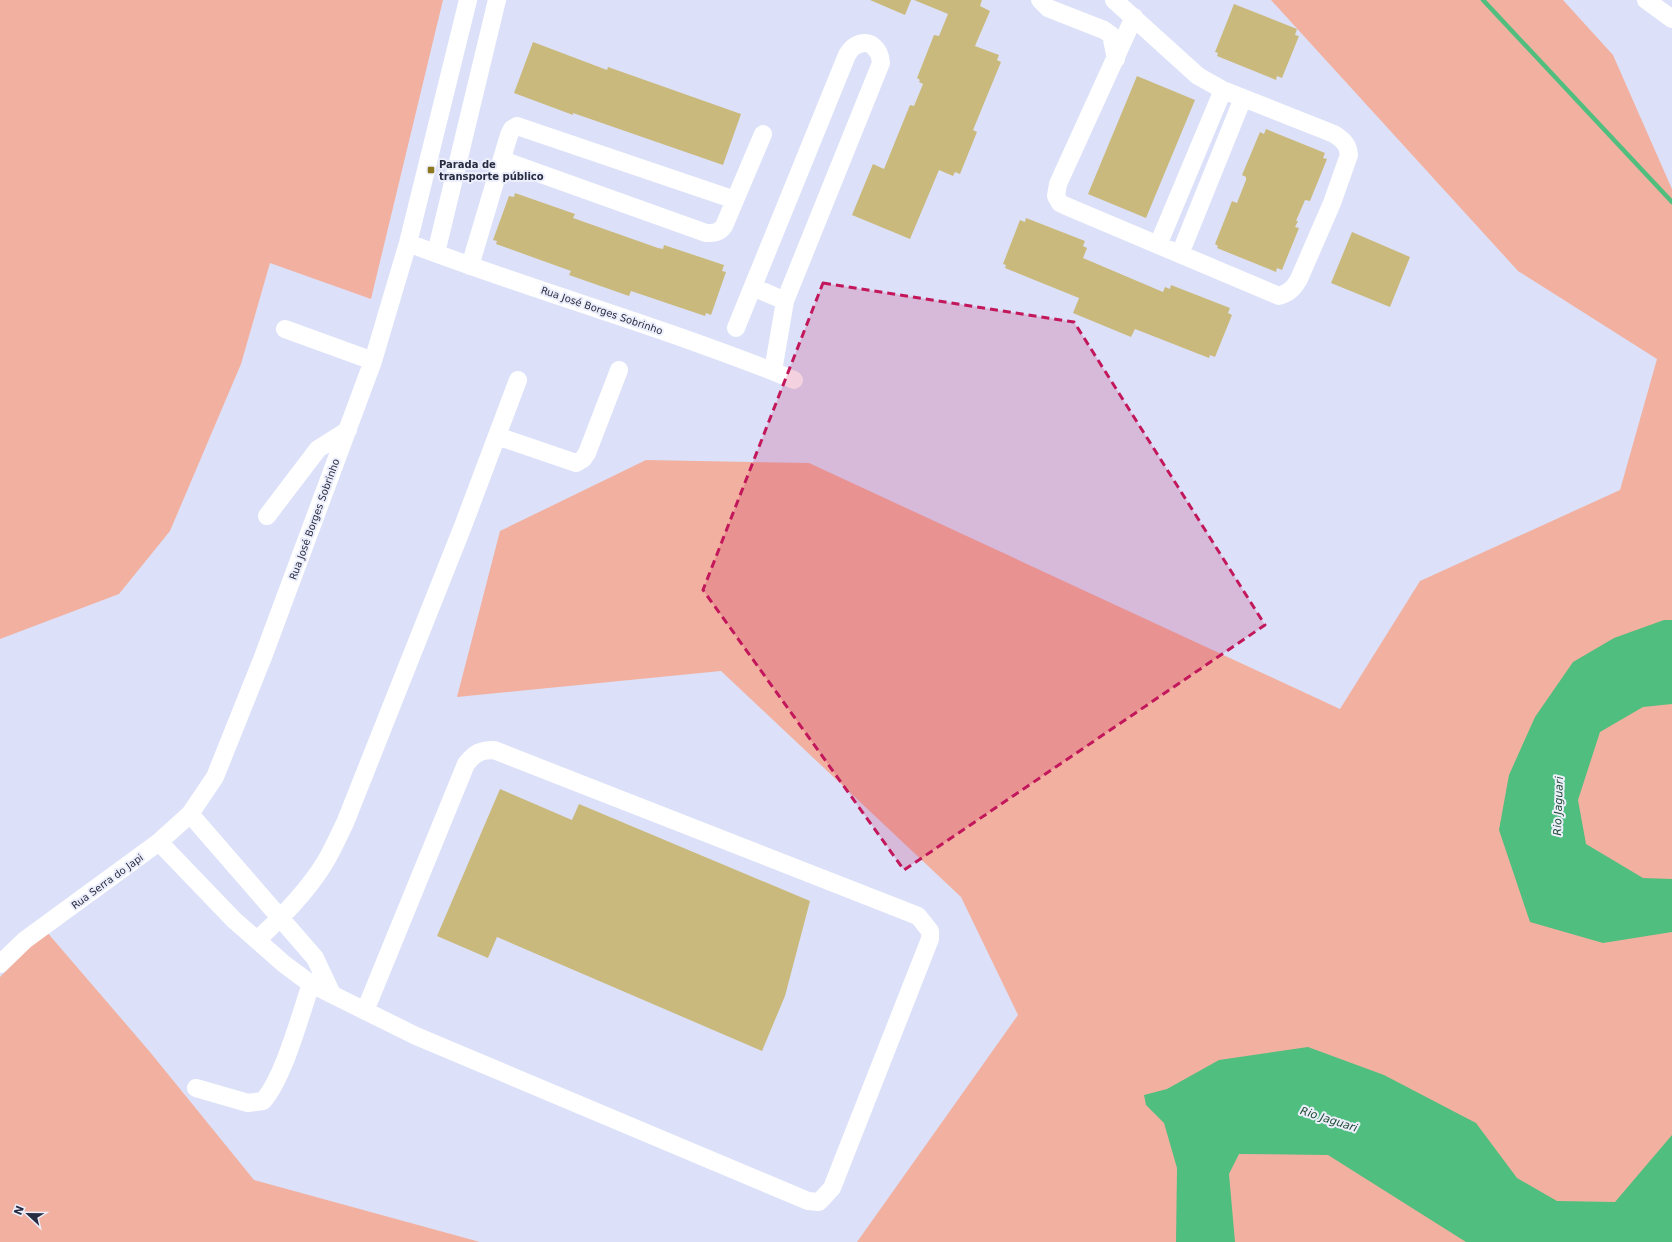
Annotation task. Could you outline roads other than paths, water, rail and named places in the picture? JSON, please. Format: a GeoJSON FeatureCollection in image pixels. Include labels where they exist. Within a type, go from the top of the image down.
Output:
{"type":"FeatureCollection","features":[{"type":"Feature","properties":{"kind":"street","name":"Rua José Borges Sobrinho"},"geometry":{"type":"LineString","coordinates":[[207,791],[224,758],[238,722],[373,361],[408,243],[468,0]]}},
{"type":"Feature","properties":{"kind":"street"},"geometry":{"type":"LineString","coordinates":[[436,253],[497,0]]}},
{"type":"Feature","properties":{"kind":"street"},"geometry":{"type":"LineString","coordinates":[[1040,0],[1048,8],[1104,30],[1111,35],[1116,59]]}},
{"type":"Feature","properties":{"kind":"street"},"geometry":{"type":"LineString","coordinates":[[1114,0],[1134,17],[1198,76],[1223,90],[1334,134],[1344,141],[1348,147],[1348,155],[1332,203],[1299,279],[1294,287],[1286,294],[1279,296],[1066,206],[1060,203],[1056,196],[1058,184],[1134,17]]}},
{"type":"Feature","properties":{"kind":"street"},"geometry":{"type":"LineString","coordinates":[[1646,0],[1671,14]]}},
{"type":"Feature","properties":{"kind":"street"},"geometry":{"type":"LineString","coordinates":[[736,328],[847,56],[854,46],[864,43],[873,46],[880,54],[881,63],[785,301],[773,371]]}},
{"type":"Feature","properties":{"kind":"street"},"geometry":{"type":"LineString","coordinates":[[1158,245],[1223,90]]}},
{"type":"Feature","properties":{"kind":"street"},"geometry":{"type":"LineString","coordinates":[[1180,254],[1243,98]]}},
{"type":"Feature","properties":{"kind":"street"},"geometry":{"type":"LineString","coordinates":[[470,266],[509,134],[512,129],[518,126],[735,200]]}},
{"type":"Feature","properties":{"kind":"street"},"geometry":{"type":"LineString","coordinates":[[502,160],[706,233],[714,233],[720,230],[764,134]]}},
{"type":"Feature","properties":{"kind":"street","name":"Rua José Borges Sobrinho"},"geometry":{"type":"LineString","coordinates":[[408,243],[470,266],[660,330],[794,380]]}},
{"type":"Feature","properties":{"kind":"street"},"geometry":{"type":"LineString","coordinates":[[753,287],[785,301]]}},
{"type":"Feature","properties":{"kind":"street"},"geometry":{"type":"LineString","coordinates":[[285,329],[373,361]]}},
{"type":"Feature","properties":{"kind":"street"},"geometry":{"type":"LineString","coordinates":[[497,436],[576,463],[583,459],[586,453],[618,370]]}},
{"type":"Feature","properties":{"kind":"street"},"geometry":{"type":"LineString","coordinates":[[257,940],[280,919],[303,893],[323,864],[345,823],[380,740],[518,380]]}},
{"type":"Feature","properties":{"kind":"street"},"geometry":{"type":"LineString","coordinates":[[267,516],[318,449],[348,430]]}},
{"type":"Feature","properties":{"kind":"street"},"geometry":{"type":"LineString","coordinates":[[159,842],[234,920],[284,964],[311,984],[416,1036],[808,1201],[819,1202],[832,1188],[930,938],[930,931],[918,916],[494,750],[481,750],[474,754],[466,764],[366,1011]]}},
{"type":"Feature","properties":{"kind":"street","name":"Rua Serra do Japi"},"geometry":{"type":"LineString","coordinates":[[0,964],[25,940],[159,842],[190,814],[207,791]]}},
{"type":"Feature","properties":{"kind":"street"},"geometry":{"type":"LineString","coordinates":[[190,814],[315,958],[332,994]]}},
{"type":"Feature","properties":{"kind":"street"},"geometry":{"type":"LineString","coordinates":[[196,1088],[248,1103],[263,1101],[271,1091],[311,984]]}},
{"type":"Feature","properties":{"kind":"water","name":"Rio Jaguari"},"geometry":{"type":"Polygon","coordinates":[[[1664,620],[1672,620],[1672,704],[1643,707],[1600,732],[1578,800],[1586,844],[1643,878],[1672,879],[1672,932],[1603,943],[1530,922],[1499,830],[1509,775],[1535,717],[1573,662],[1614,638],[1664,620]]]}},
{"type":"Feature","properties":{"kind":"water","name":"Rio Jaguari"},"geometry":{"type":"Polygon","coordinates":[[[1308,1047],[1384,1075],[1476,1123],[1517,1178],[1557,1201],[1615,1202],[1672,1135],[1672,1242],[1466,1242],[1328,1155],[1239,1154],[1229,1174],[1235,1242],[1176,1242],[1177,1168],[1164,1123],[1146,1105],[1144,1095],[1167,1089],[1219,1060],[1308,1047]]]}},
{"type":"Feature","properties":{"kind":"waterway"},"geometry":{"type":"LineString","coordinates":[[1483,0],[1672,202]]}},
{"type":"Feature","properties":{"kind":"place","name":"Parada de transporte público"},"geometry":{"type":"Point","coordinates":[431,170]}}]}
